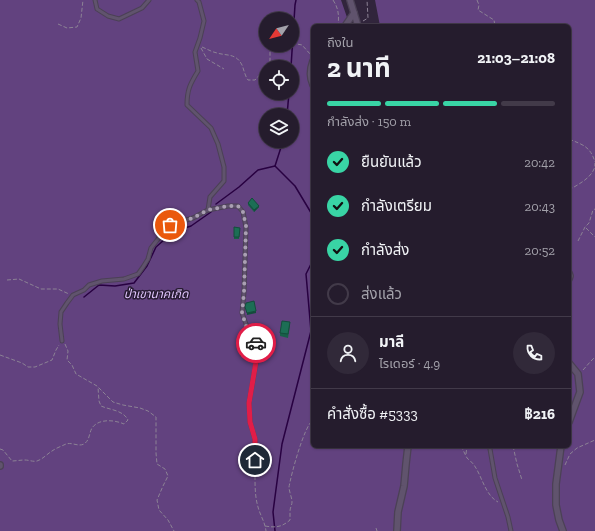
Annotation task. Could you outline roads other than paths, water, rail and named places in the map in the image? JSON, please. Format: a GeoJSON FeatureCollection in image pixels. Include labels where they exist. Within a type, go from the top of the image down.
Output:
{"type":"FeatureCollection","features":[{"type":"Feature","properties":{"kind":"street"},"geometry":{"type":"LineString","coordinates":[[350,0],[357,24]]}},
{"type":"Feature","properties":{"kind":"street"},"geometry":{"type":"LineString","coordinates":[[346,24],[354,13]]}},
{"type":"Feature","properties":{"kind":"street"},"geometry":{"type":"LineString","coordinates":[[311,66],[311,80]]}},
{"type":"Feature","properties":{"kind":"street"},"geometry":{"type":"LineString","coordinates":[[571,365],[578,374],[580,392],[571,417]]}},
{"type":"Feature","properties":{"kind":"street"},"geometry":{"type":"LineString","coordinates":[[397,531],[398,512],[404,486],[408,448]]}},
{"type":"Feature","properties":{"kind":"street"},"geometry":{"type":"LineString","coordinates":[[561,448],[556,484],[556,505],[563,531]]}},
{"type":"Feature","properties":{"kind":"lane"},"geometry":{"type":"LineString","coordinates":[[95,0],[97,9],[108,16],[119,19],[142,8],[150,0]]}},
{"type":"Feature","properties":{"kind":"lane"},"geometry":{"type":"LineString","coordinates":[[197,0],[199,2],[204,21],[195,52],[198,71],[190,82],[187,95],[187,105],[211,128],[218,144],[224,166],[224,181],[210,197],[208,210]]}},
{"type":"Feature","properties":{"kind":"lane"},"geometry":{"type":"LineString","coordinates":[[62,341],[60,324],[62,312],[73,295],[84,290],[89,285],[102,281],[124,279],[138,274],[148,259],[151,248],[170,225],[193,218],[208,210],[228,206],[238,206],[243,212],[246,226],[242,313],[248,332],[255,340],[257,356],[249,403],[250,422],[255,439],[255,471]]}},
{"type":"Feature","properties":{"kind":"lane"},"geometry":{"type":"LineString","coordinates":[[490,448],[495,478],[511,531]]}},
{"type":"Feature","properties":{"kind":"waterway"},"geometry":{"type":"LineString","coordinates":[[291,60],[296,0]]}},
{"type":"Feature","properties":{"kind":"waterway"},"geometry":{"type":"LineString","coordinates":[[288,100],[288,108]]}},
{"type":"Feature","properties":{"kind":"waterway"},"geometry":{"type":"LineString","coordinates":[[281,148],[275,166],[295,186],[311,213]]}},
{"type":"Feature","properties":{"kind":"waterway"},"geometry":{"type":"LineString","coordinates":[[216,204],[239,187],[258,170],[275,166]]}},
{"type":"Feature","properties":{"kind":"waterway"},"geometry":{"type":"LineString","coordinates":[[84,297],[99,285],[115,286],[134,283],[147,266],[156,247],[173,232],[191,226],[211,212]]}},
{"type":"Feature","properties":{"kind":"waterway"},"geometry":{"type":"LineString","coordinates":[[311,264],[306,274],[311,331]]}},
{"type":"Feature","properties":{"kind":"waterway"},"geometry":{"type":"LineString","coordinates":[[275,531],[273,512],[282,444],[311,331]]}},
{"type":"Feature","properties":{"kind":"park label","name":"ป่าเขานาคเกิด"},"geometry":{"type":"Point","coordinates":[156,294]}}]}
